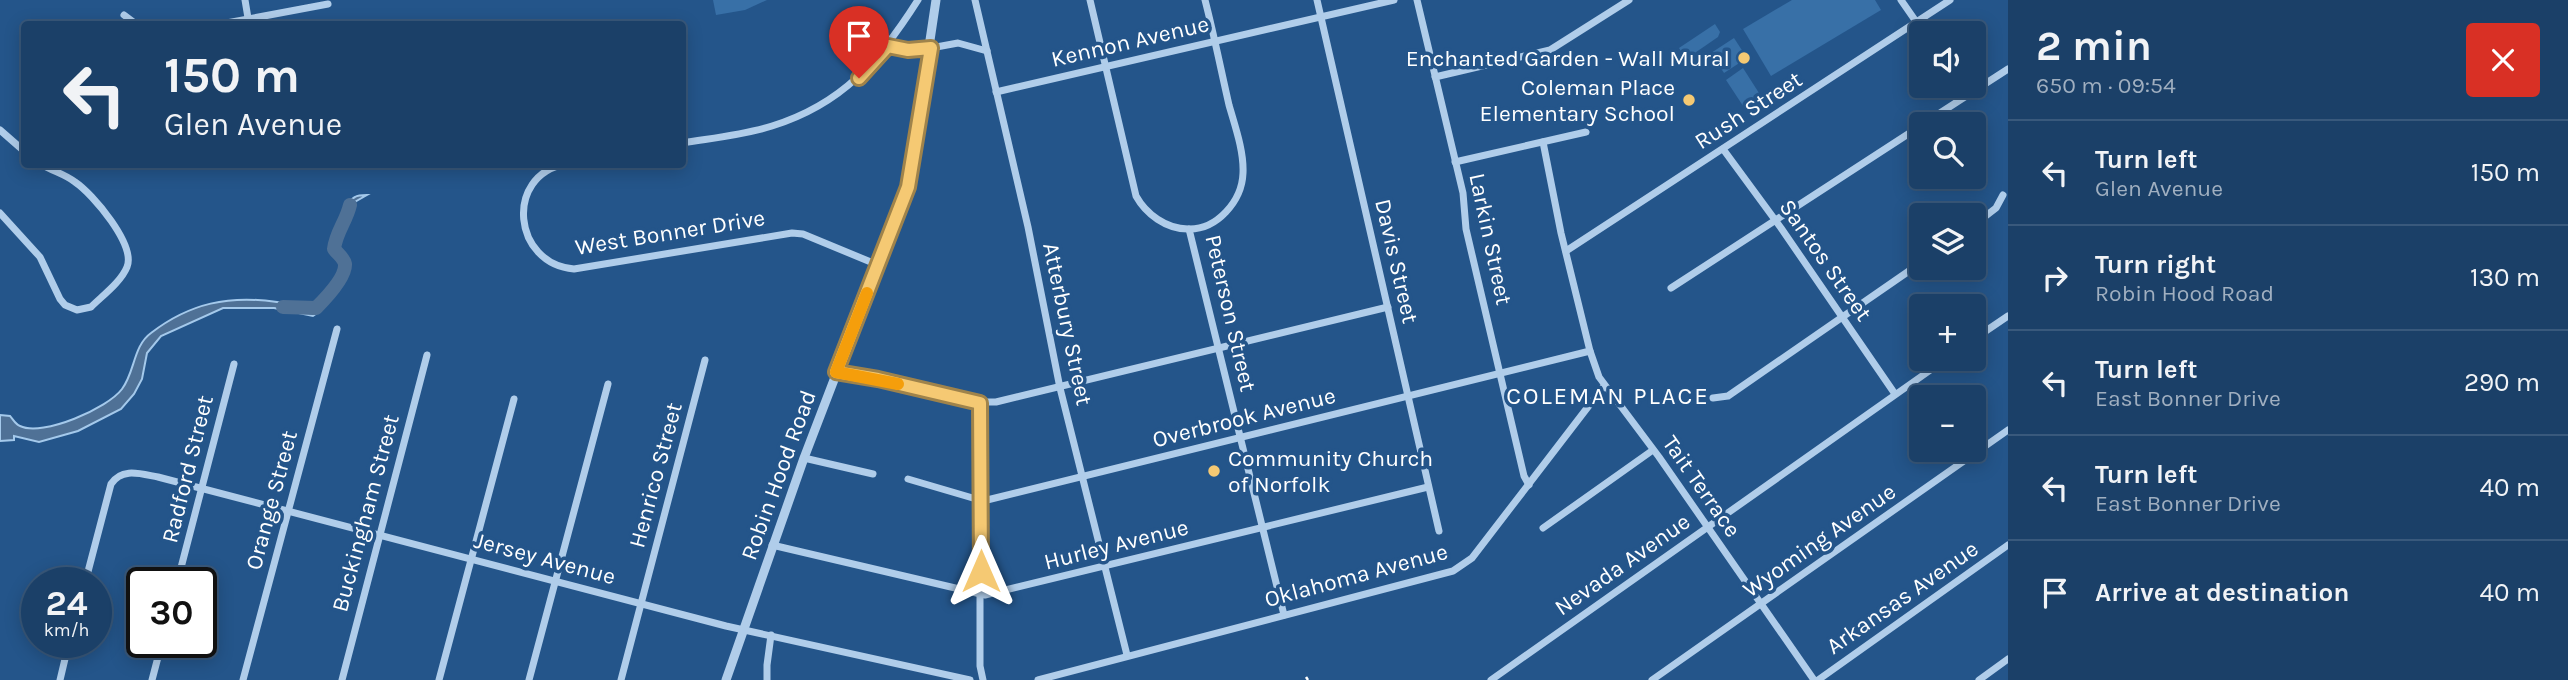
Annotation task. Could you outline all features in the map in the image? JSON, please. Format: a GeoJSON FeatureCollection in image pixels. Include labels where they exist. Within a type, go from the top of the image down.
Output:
{"type":"FeatureCollection","features":[{"type":"Feature","properties":{"kind":"street"},"geometry":{"type":"LineString","coordinates":[[245,0],[249,21]]}},
{"type":"Feature","properties":{"kind":"street"},"geometry":{"type":"LineString","coordinates":[[686,142],[753,131],[793,118],[832,97],[859,78],[888,46],[918,0]]}},
{"type":"Feature","properties":{"kind":"street","name":"Robin Hood Road"},"geometry":{"type":"LineString","coordinates":[[726,680],[772,545],[909,181],[931,48],[936,0]]}},
{"type":"Feature","properties":{"kind":"street","name":"Atterbury Street"},"geometry":{"type":"LineString","coordinates":[[975,0],[1040,283],[1060,388],[1126,655]]}},
{"type":"Feature","properties":{"kind":"street"},"geometry":{"type":"LineString","coordinates":[[1090,0],[1136,196],[1153,216],[1177,227],[1189,229]]}},
{"type":"Feature","properties":{"kind":"street","name":"Peterson Street"},"geometry":{"type":"LineString","coordinates":[[1205,0],[1236,129],[1243,176],[1237,198],[1224,215],[1203,227],[1189,229],[1284,615]]}},
{"type":"Feature","properties":{"kind":"street","name":"Davis Street"},"geometry":{"type":"LineString","coordinates":[[1317,0],[1438,531]]}},
{"type":"Feature","properties":{"kind":"street","name":"Kennon Avenue"},"geometry":{"type":"LineString","coordinates":[[996,92],[1394,0]]}},
{"type":"Feature","properties":{"kind":"street","name":"Larkin Street"},"geometry":{"type":"LineString","coordinates":[[1417,0],[1463,193],[1466,229],[1524,476],[1529,485]]}},
{"type":"Feature","properties":{"kind":"street"},"geometry":{"type":"LineString","coordinates":[[1434,77],[1550,50],[1619,3],[1629,0]]}},
{"type":"Feature","properties":{"kind":"street"},"geometry":{"type":"LineString","coordinates":[[1901,0],[1916,21]]}},
{"type":"Feature","properties":{"kind":"street","name":"Rush Street"},"geometry":{"type":"LineString","coordinates":[[1920,21],[1950,0]]}},
{"type":"Feature","properties":{"kind":"street"},"geometry":{"type":"LineString","coordinates":[[253,21],[328,4]]}},
{"type":"Feature","properties":{"kind":"street"},"geometry":{"type":"LineString","coordinates":[[124,15],[132,21]]}},
{"type":"Feature","properties":{"kind":"street","name":"Rush Street"},"geometry":{"type":"LineString","coordinates":[[1566,251],[1909,28]]}},
{"type":"Feature","properties":{"kind":"street"},"geometry":{"type":"LineString","coordinates":[[888,46],[908,50],[958,43],[986,51]]}},
{"type":"Feature","properties":{"kind":"street"},"geometry":{"type":"LineString","coordinates":[[1942,112],[2008,69]]}},
{"type":"Feature","properties":{"kind":"street"},"geometry":{"type":"LineString","coordinates":[[0,130],[21,148]]}},
{"type":"Feature","properties":{"kind":"street"},"geometry":{"type":"LineString","coordinates":[[1455,162],[1586,132]]}},
{"type":"Feature","properties":{"kind":"street"},"geometry":{"type":"LineString","coordinates":[[1671,288],[1909,133]]}},
{"type":"Feature","properties":{"kind":"street","name":"Tait Terrace"},"geometry":{"type":"LineString","coordinates":[[1543,142],[1590,351],[1604,386],[1653,450],[1816,680]]}},
{"type":"Feature","properties":{"kind":"street","name":"Santos Street"},"geometry":{"type":"LineString","coordinates":[[1723,149],[1895,394]]}},
{"type":"Feature","properties":{"kind":"street"},"geometry":{"type":"LineString","coordinates":[[0,213],[37,252],[60,299],[70,309],[84,310],[90,307],[122,275],[128,263],[128,251],[103,211],[75,181],[49,168]]}},
{"type":"Feature","properties":{"kind":"street","name":"West Bonner Drive"},"geometry":{"type":"LineString","coordinates":[[554,168],[534,183],[523,210],[525,232],[531,244],[544,258],[557,266],[574,269],[792,233],[803,234],[878,265]]}},
{"type":"Feature","properties":{"kind":"street"},"geometry":{"type":"LineString","coordinates":[[1986,216],[1996,208],[2003,195]]}},
{"type":"Feature","properties":{"kind":"street"},"geometry":{"type":"LineString","coordinates":[[1713,398],[1727,396],[1909,271]]}},
{"type":"Feature","properties":{"kind":"street"},"geometry":{"type":"LineString","coordinates":[[836,372],[980,403],[996,402],[1388,307]]}},
{"type":"Feature","properties":{"kind":"street"},"geometry":{"type":"LineString","coordinates":[[1986,331],[2008,316]]}},
{"type":"Feature","properties":{"kind":"street","name":"Orange Street"},"geometry":{"type":"LineString","coordinates":[[243,680],[337,329]]}},
{"type":"Feature","properties":{"kind":"street","name":"Overbrook Avenue"},"geometry":{"type":"LineString","coordinates":[[908,479],[980,501],[1083,478],[1590,351]]}},
{"type":"Feature","properties":{"kind":"street","name":"Buckingham Street"},"geometry":{"type":"LineString","coordinates":[[342,680],[427,355]]}},
{"type":"Feature","properties":{"kind":"street","name":"Henrico Street"},"geometry":{"type":"LineString","coordinates":[[621,680],[705,360]]}},
{"type":"Feature","properties":{"kind":"street","name":"Radford Street"},"geometry":{"type":"LineString","coordinates":[[181,567],[234,364]]}},
{"type":"Feature","properties":{"kind":"street","name":"Nevada Avenue"},"geometry":{"type":"LineString","coordinates":[[1491,680],[1929,371]]}},
{"type":"Feature","properties":{"kind":"street"},"geometry":{"type":"LineString","coordinates":[[529,680],[608,384]]}},
{"type":"Feature","properties":{"kind":"street","name":"Oklahoma Avenue"},"geometry":{"type":"LineString","coordinates":[[1038,680],[1453,571],[1472,558],[1604,386]]}},
{"type":"Feature","properties":{"kind":"street"},"geometry":{"type":"LineString","coordinates":[[439,680],[513,399]]}},
{"type":"Feature","properties":{"kind":"street"},"geometry":{"type":"LineString","coordinates":[[980,403],[983,680]]}},
{"type":"Feature","properties":{"kind":"street","name":"Wyoming Avenue"},"geometry":{"type":"LineString","coordinates":[[1652,680],[2008,430]]}},
{"type":"Feature","properties":{"kind":"street"},"geometry":{"type":"LineString","coordinates":[[1543,528],[1653,450]]}},
{"type":"Feature","properties":{"kind":"street"},"geometry":{"type":"LineString","coordinates":[[804,458],[873,474]]}},
{"type":"Feature","properties":{"kind":"street","name":"Jersey Avenue"},"geometry":{"type":"LineString","coordinates":[[89,567],[113,479],[128,472],[159,477],[288,509],[726,626],[971,680]]}},
{"type":"Feature","properties":{"kind":"street","name":"Hurley Avenue"},"geometry":{"type":"LineString","coordinates":[[772,545],[981,594],[994,593],[1428,487]]}},
{"type":"Feature","properties":{"kind":"street","name":"Arkansas Avenue"},"geometry":{"type":"LineString","coordinates":[[1816,680],[2008,545]]}},
{"type":"Feature","properties":{"kind":"street"},"geometry":{"type":"LineString","coordinates":[[767,680],[771,635]]}},
{"type":"Feature","properties":{"kind":"street"},"geometry":{"type":"LineString","coordinates":[[60,680],[65,658]]}},
{"type":"Feature","properties":{"kind":"street"},"geometry":{"type":"LineString","coordinates":[[152,680],[158,658]]}},
{"type":"Feature","properties":{"kind":"street"},"geometry":{"type":"LineString","coordinates":[[1979,680],[2008,659]]}},
{"type":"Feature","properties":{"kind":"shaded area"},"geometry":{"type":"Polygon","coordinates":[[[713,0],[767,0],[745,10],[716,15],[713,0]]]}},
{"type":"Feature","properties":{"kind":"shaded area"},"geometry":{"type":"Polygon","coordinates":[[[1792,0],[1875,0],[1881,10],[1771,76],[1743,29],[1792,0]]]}},
{"type":"Feature","properties":{"kind":"shaded area"},"geometry":{"type":"Polygon","coordinates":[[[1715,24],[1720,32],[1718,37],[1686,59],[1679,48],[1715,24]]]}},
{"type":"Feature","properties":{"kind":"shaded area"},"geometry":{"type":"Polygon","coordinates":[[[1734,38],[1747,58],[1724,73],[1711,53],[1734,38]]]}},
{"type":"Feature","properties":{"kind":"shaded area"},"geometry":{"type":"Polygon","coordinates":[[[1743,68],[1766,104],[1749,115],[1726,80],[1743,68]]]}},
{"type":"Feature","properties":{"kind":"shaded area"},"geometry":{"type":"Polygon","coordinates":[[[367,195],[353,203],[339,233],[337,244],[348,258],[344,274],[326,305],[313,316],[274,308],[223,308],[161,336],[147,353],[142,379],[134,394],[121,409],[78,431],[39,442],[14,436],[14,440],[0,441],[0,415],[10,416],[20,426],[44,428],[90,412],[115,396],[126,382],[145,338],[195,308],[243,300],[306,307],[324,303],[343,261],[345,262],[344,254],[333,246],[340,220],[351,200],[367,195]]]}},
{"type":"Feature","properties":{"kind":"waterway"},"geometry":{"type":"LineString","coordinates":[[283,307],[316,308],[339,281],[345,264],[334,249],[350,205]]}},
{"type":"Feature","properties":{"kind":"slow traffic"},"geometry":{"type":"LineString","coordinates":[[867,293],[836,372],[898,384]]}},
{"type":"Feature","properties":{"kind":"place","name":"Enchanted Garden - Wall Mural"},"geometry":{"type":"Point","coordinates":[1744,58]}},
{"type":"Feature","properties":{"kind":"place","name":"Coleman Place Elementary School"},"geometry":{"type":"Point","coordinates":[1689,100]}},
{"type":"Feature","properties":{"kind":"place","name":"Community Church of Norfolk"},"geometry":{"type":"Point","coordinates":[1214,471]}},
{"type":"Feature","properties":{"kind":"district","name":"COLEMAN PLACE"},"geometry":{"type":"Point","coordinates":[1608,396]}},
{"type":"Feature","properties":{"kind":"route"},"geometry":{"type":"LineString","coordinates":[[859,78],[888,46],[908,50],[931,48],[908,187],[836,372],[980,403],[981,571]]}}]}
